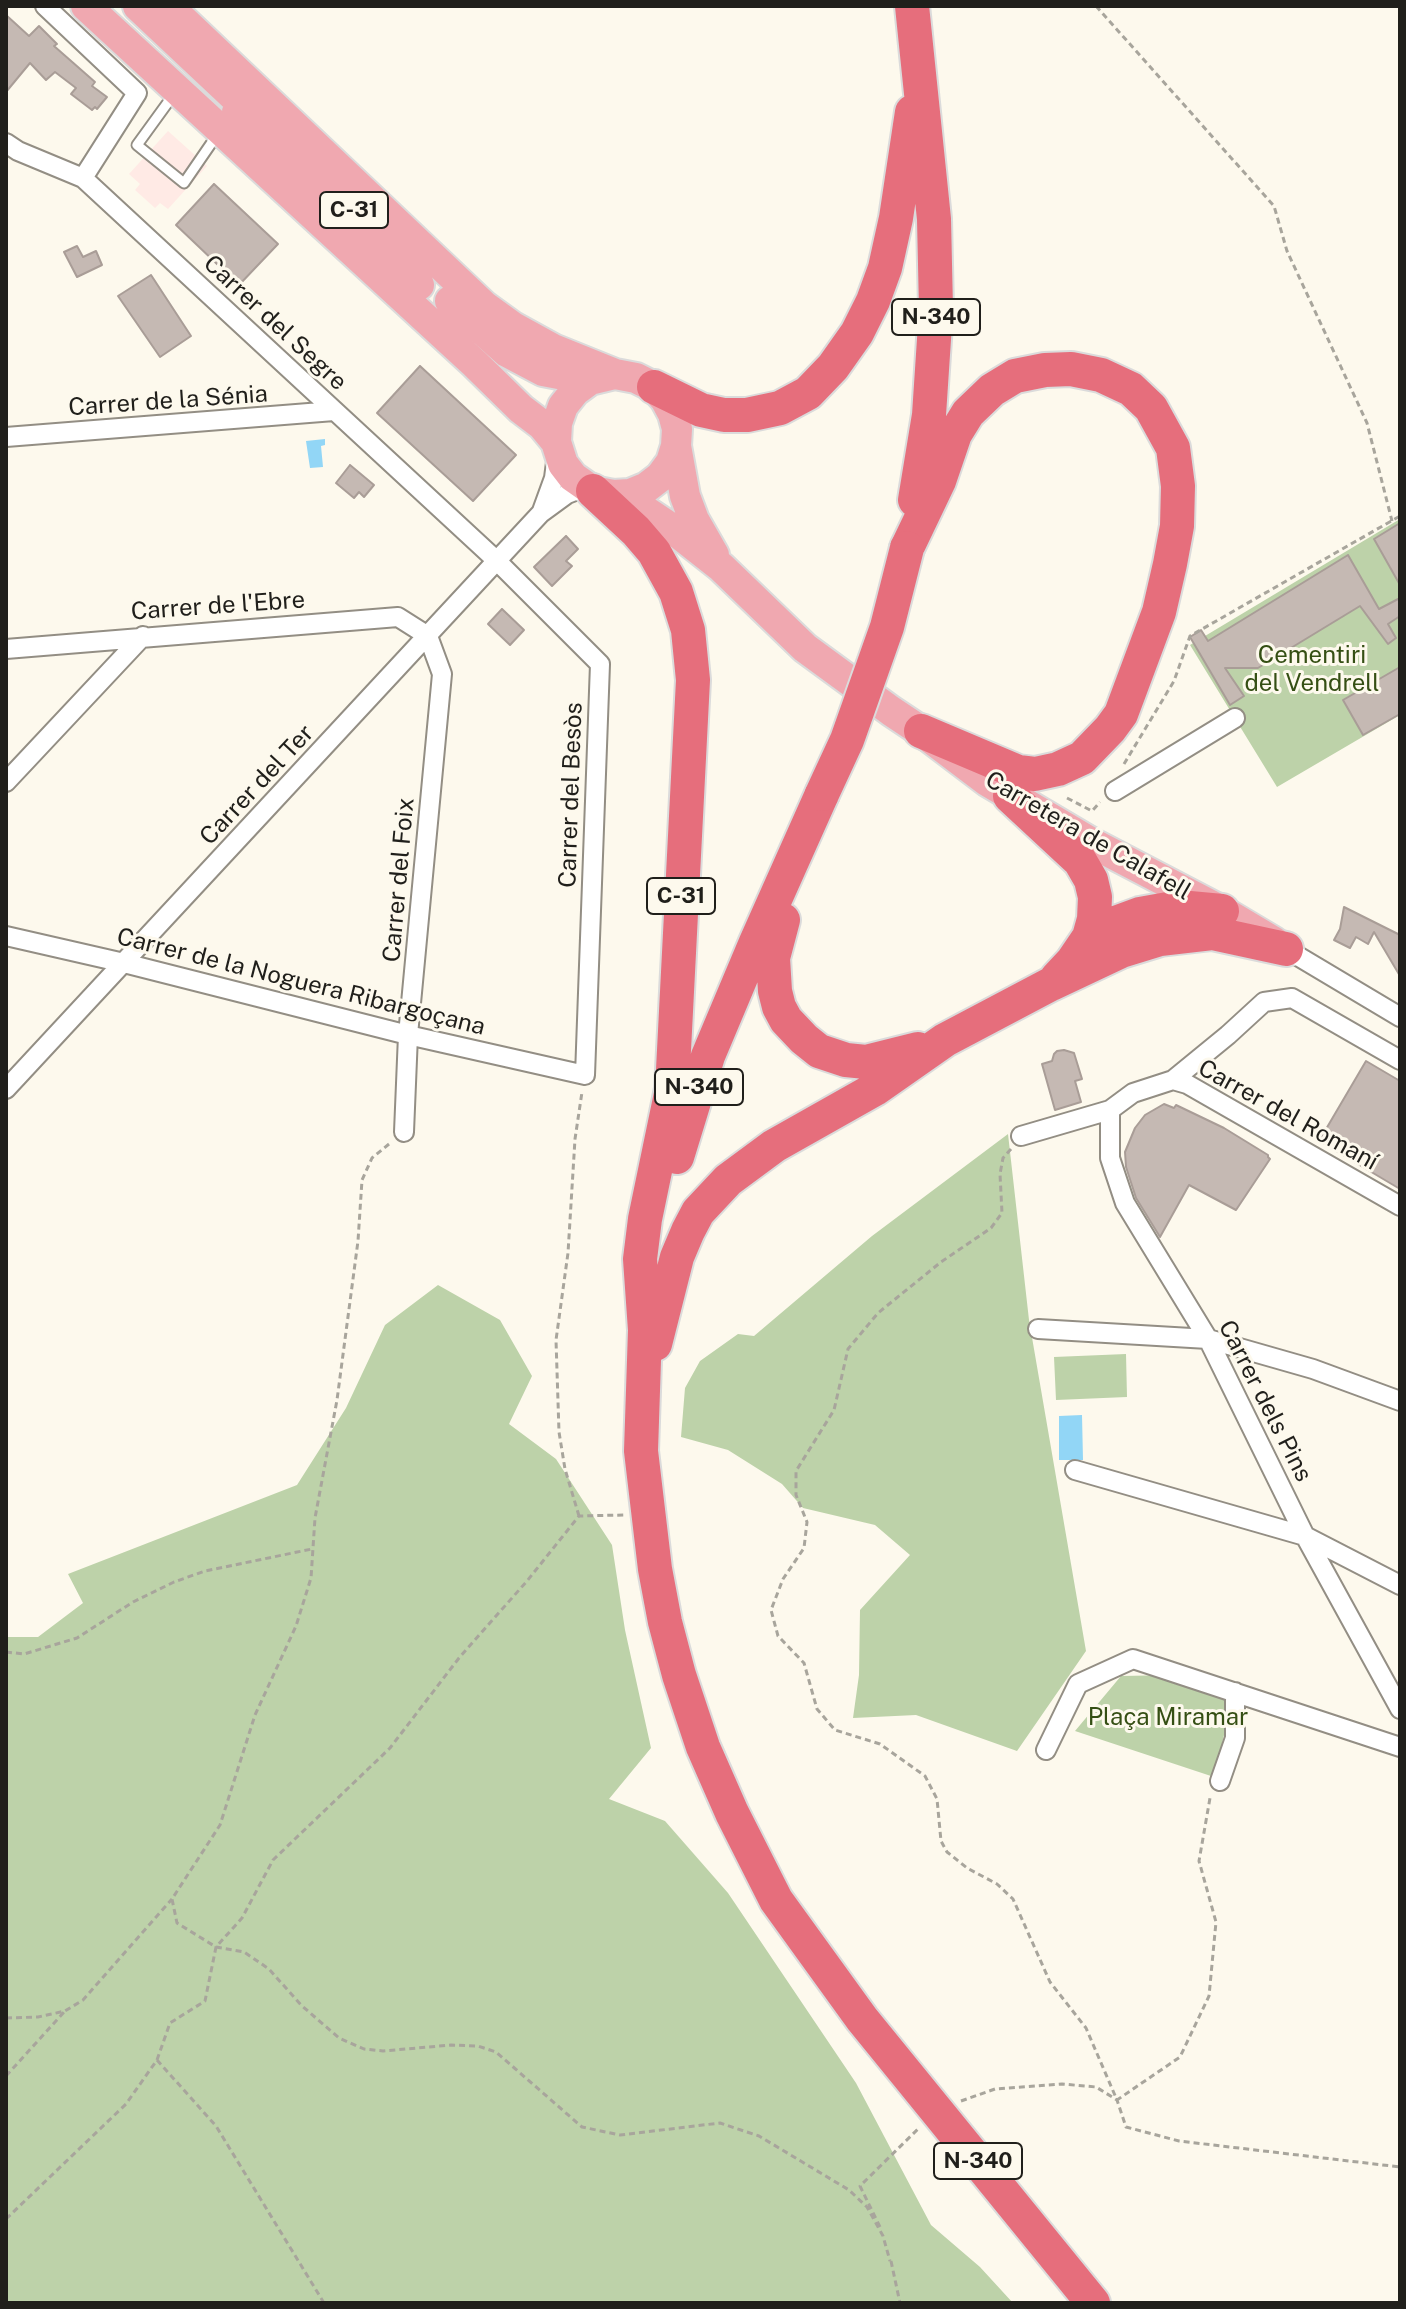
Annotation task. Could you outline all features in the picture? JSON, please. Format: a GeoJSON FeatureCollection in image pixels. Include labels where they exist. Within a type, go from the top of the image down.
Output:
{"type":"FeatureCollection","features":[{"type":"Feature","properties":{"kind":"highway","name":"N-340"},"geometry":{"type":"LineString","coordinates":[[912,6],[934,219],[936,309],[929,415],[907,548],[887,627],[847,740],[708,1056],[676,1159],[658,1236],[645,1330],[641,1451],[665,1622],[679,1675],[703,1747],[737,1825],[776,1900],[853,2008],[1093,2303]]}},
{"type":"Feature","properties":{"kind":"highway"},"geometry":{"type":"LineString","coordinates":[[654,387],[701,410],[724,415],[747,415],[780,408],[808,393],[833,367],[857,333],[885,268],[896,218],[919,68]]}},
{"type":"Feature","properties":{"kind":"highway"},"geometry":{"type":"LineString","coordinates":[[907,548],[939,481],[955,434],[968,413],[992,390],[1015,376],[1071,369],[1101,375],[1131,389],[1151,408],[1173,448],[1178,486],[1177,526],[1159,612],[1121,714],[1110,729],[1082,758],[1058,769],[1035,774],[1018,772],[921,731]]}},
{"type":"Feature","properties":{"kind":"highway","name":"C-31"},"geometry":{"type":"LineString","coordinates":[[597,491],[654,552],[676,592],[688,630],[693,680],[672,1089],[645,1219],[640,1259],[645,1330]]}},
{"type":"Feature","properties":{"kind":"highway"},"geometry":{"type":"LineString","coordinates":[[1010,796],[1080,861],[1091,880],[1095,897],[1089,937],[1072,962],[1051,984]]}},
{"type":"Feature","properties":{"kind":"highway"},"geometry":{"type":"LineString","coordinates":[[794,856],[773,958],[775,991],[786,1020],[819,1051],[846,1060],[866,1062],[945,1040]]}},
{"type":"Feature","properties":{"kind":"highway"},"geometry":{"type":"LineString","coordinates":[[1089,937],[1102,928],[1140,914],[1179,907],[1222,911]]}},
{"type":"Feature","properties":{"kind":"highway"},"geometry":{"type":"LineString","coordinates":[[643,1386],[677,1257],[688,1231],[698,1212],[751,1161],[875,1089],[945,1040],[1121,951],[1160,939],[1212,933],[1286,949]]}},
{"type":"Feature","properties":{"kind":"main road"},"geometry":{"type":"LineString","coordinates":[[86,6],[429,321],[552,439],[563,406],[575,391],[603,377]]}},
{"type":"Feature","properties":{"kind":"main road","name":"C-31"},"geometry":{"type":"LineString","coordinates":[[125,6],[395,261],[498,363],[530,402],[573,477],[597,491]]}},
{"type":"Feature","properties":{"kind":"main road","name":"C-31"},"geometry":{"type":"LineString","coordinates":[[138,6],[507,352],[543,371],[636,378],[654,387],[673,414],[677,429],[676,446]]}},
{"type":"Feature","properties":{"kind":"main road"},"geometry":{"type":"LineString","coordinates":[[168,6],[484,306],[513,327],[603,377]]}},
{"type":"Feature","properties":{"kind":"main road"},"geometry":{"type":"LineString","coordinates":[[597,491],[630,494],[647,487],[671,462],[676,446]]}},
{"type":"Feature","properties":{"kind":"main road","name":"Carretera de Calafell"},"geometry":{"type":"LineString","coordinates":[[676,446],[683,486],[694,520],[721,567]]}},
{"type":"Feature","properties":{"kind":"main road","name":"Carretera de Calafell"},"geometry":{"type":"LineString","coordinates":[[597,491],[647,512],[721,567],[805,648],[1010,796],[1286,949]]}},
{"type":"Feature","properties":{"kind":"street"},"geometry":{"type":"LineString","coordinates":[[45,6],[137,93],[83,178]]}},
{"type":"Feature","properties":{"kind":"street","name":"Carrer del Segre"},"geometry":{"type":"LineString","coordinates":[[10,149],[83,178],[496,560]]}},
{"type":"Feature","properties":{"kind":"street","name":"Carrer de la Sénia"},"geometry":{"type":"LineString","coordinates":[[6,437],[334,411]]}},
{"type":"Feature","properties":{"kind":"street","name":"Carrer del Ter"},"geometry":{"type":"LineString","coordinates":[[541,513],[554,478],[552,439]]}},
{"type":"Feature","properties":{"kind":"street","name":"Carrer del Ter"},"geometry":{"type":"LineString","coordinates":[[6,1089],[541,513],[567,494],[597,491]]}},
{"type":"Feature","properties":{"kind":"street","name":"Carrer del Besòs"},"geometry":{"type":"LineString","coordinates":[[496,560],[600,664],[585,1075]]}},
{"type":"Feature","properties":{"kind":"street","name":"Carrer de l'Ebre"},"geometry":{"type":"LineString","coordinates":[[6,649],[398,617],[428,636]]}},
{"type":"Feature","properties":{"kind":"street"},"geometry":{"type":"LineString","coordinates":[[6,782],[143,636]]}},
{"type":"Feature","properties":{"kind":"street","name":"Carrer del Foix"},"geometry":{"type":"LineString","coordinates":[[404,1132],[408,1035],[442,674],[428,636]]}},
{"type":"Feature","properties":{"kind":"street"},"geometry":{"type":"LineString","coordinates":[[1108,792],[1235,718]]}},
{"type":"Feature","properties":{"kind":"street","name":"Carrer de la Noguera Ribargoçana"},"geometry":{"type":"LineString","coordinates":[[6,936],[408,1035],[585,1075]]}},
{"type":"Feature","properties":{"kind":"street","name":"Carretera de Calafell"},"geometry":{"type":"LineString","coordinates":[[1286,949],[1400,1017]]}},
{"type":"Feature","properties":{"kind":"street"},"geometry":{"type":"LineString","coordinates":[[1173,1080],[1264,1002],[1292,998],[1400,1060]]}},
{"type":"Feature","properties":{"kind":"street","name":"Carrer del Romaní"},"geometry":{"type":"LineString","coordinates":[[1021,1136],[1110,1110],[1133,1093],[1173,1080],[1187,1084],[1400,1206]]}},
{"type":"Feature","properties":{"kind":"street","name":"Carrer dels Pins"},"geometry":{"type":"LineString","coordinates":[[1110,1110],[1110,1158],[1125,1203],[1208,1339],[1305,1536],[1400,1709]]}},
{"type":"Feature","properties":{"kind":"street"},"geometry":{"type":"LineString","coordinates":[[1038,1329],[1208,1339],[1313,1369],[1400,1401]]}},
{"type":"Feature","properties":{"kind":"street"},"geometry":{"type":"LineString","coordinates":[[1075,1470],[1305,1536],[1400,1585]]}},
{"type":"Feature","properties":{"kind":"street"},"geometry":{"type":"LineString","coordinates":[[1046,1750],[1078,1684],[1133,1659],[1400,1747]]}},
{"type":"Feature","properties":{"kind":"street"},"geometry":{"type":"LineString","coordinates":[[1220,1781],[1235,1738],[1235,1692]]}},
{"type":"Feature","properties":{"kind":"lane"},"geometry":{"type":"LineString","coordinates":[[176,91],[137,145],[184,183],[220,131]]}},
{"type":"Feature","properties":{"kind":"path"},"geometry":{"type":"LineString","coordinates":[[1096,6],[1274,206],[1287,251],[1367,423],[1392,521]]}},
{"type":"Feature","properties":{"kind":"path"},"geometry":{"type":"LineString","coordinates":[[1123,766],[1174,681],[1190,636],[1400,516]]}},
{"type":"Feature","properties":{"kind":"path"},"geometry":{"type":"LineString","coordinates":[[1058,769],[1065,783],[1065,797],[1092,811],[1108,792]]}},
{"type":"Feature","properties":{"kind":"path"},"geometry":{"type":"LineString","coordinates":[[1098,803],[1108,792]]}},
{"type":"Feature","properties":{"kind":"path"},"geometry":{"type":"LineString","coordinates":[[579,1516],[565,1469],[559,1432],[556,1340],[568,1253],[575,1139],[585,1075]]}},
{"type":"Feature","properties":{"kind":"path"},"geometry":{"type":"LineString","coordinates":[[6,2076],[65,2011],[83,2000],[172,1899],[220,1825],[255,1715],[296,1626],[311,1578],[315,1518],[339,1384],[358,1241],[362,1180],[372,1158],[404,1132]]}},
{"type":"Feature","properties":{"kind":"path"},"geometry":{"type":"LineString","coordinates":[[1021,1136],[1003,1158],[1000,1174],[1002,1213],[991,1228],[941,1262],[878,1313],[848,1349],[834,1410],[796,1471],[796,1495],[807,1522],[804,1548],[783,1579],[771,1610],[778,1636],[804,1663],[817,1709],[826,1720],[835,1730],[880,1744],[925,1776],[937,1799],[941,1841],[947,1852],[967,1868],[997,1884],[1013,1899],[1050,1982],[1086,2028],[1126,2127],[1179,2141],[1400,2167]]}},
{"type":"Feature","properties":{"kind":"path"},"geometry":{"type":"LineString","coordinates":[[6,2219],[126,2104],[157,2060],[170,2023],[205,2001],[216,1947],[242,1918],[273,1860],[390,1748],[459,1658],[579,1516],[648,1514]]}},
{"type":"Feature","properties":{"kind":"path"},"geometry":{"type":"LineString","coordinates":[[6,1652],[24,1654],[77,1638],[133,1602],[205,1571],[313,1549]]}},
{"type":"Feature","properties":{"kind":"path"},"geometry":{"type":"LineString","coordinates":[[1117,2100],[1180,2057],[1209,1996],[1216,1922],[1199,1861],[1210,1798],[1220,1781]]}},
{"type":"Feature","properties":{"kind":"path"},"geometry":{"type":"LineString","coordinates":[[172,1899],[177,1923],[216,1947],[244,1952],[269,1969],[301,2005],[339,2038],[364,2049],[383,2051],[451,2045],[478,2046],[496,2052],[582,2127],[620,2135],[720,2123],[759,2136],[849,2190],[867,2207],[883,2236],[890,2261]]}},
{"type":"Feature","properties":{"kind":"path"},"geometry":{"type":"LineString","coordinates":[[6,2018],[38,2017],[65,2011]]}},
{"type":"Feature","properties":{"kind":"path"},"geometry":{"type":"LineString","coordinates":[[157,2060],[216,2126],[324,2303]]}},
{"type":"Feature","properties":{"kind":"path"},"geometry":{"type":"LineString","coordinates":[[900,2303],[885,2238],[860,2186],[935,2111],[995,2089],[1062,2084],[1096,2087],[1117,2100]]}},
{"type":"Feature","properties":{"kind":"shaded area"},"geometry":{"type":"Polygon","coordinates":[[[168,131],[207,166],[168,209],[160,203],[155,208],[135,190],[140,184],[129,174],[168,131]]]}},
{"type":"Feature","properties":{"kind":"green space","name":"Cementiri del Vendrell"},"geometry":{"type":"Polygon","coordinates":[[[1400,519],[1400,715],[1277,787],[1190,645],[1400,519]]]}},
{"type":"Feature","properties":{"kind":"green space"},"geometry":{"type":"Polygon","coordinates":[[[1008,1134],[1029,1320],[1086,1651],[1017,1751],[916,1715],[853,1718],[859,1675],[860,1610],[910,1555],[875,1525],[803,1508],[782,1484],[728,1450],[681,1437],[685,1388],[700,1361],[738,1334],[754,1336],[872,1236],[1008,1134]]]}},
{"type":"Feature","properties":{"kind":"green space"},"geometry":{"type":"Polygon","coordinates":[[[438,1285],[500,1320],[532,1376],[509,1424],[556,1459],[612,1545],[625,1630],[651,1748],[609,1799],[665,1821],[728,1893],[856,2083],[931,2225],[980,2267],[1013,2303],[6,2303],[6,1637],[38,1637],[83,1603],[68,1574],[297,1485],[346,1408],[385,1325],[438,1285]]]}},
{"type":"Feature","properties":{"kind":"green space"},"geometry":{"type":"Polygon","coordinates":[[[1126,1354],[1127,1397],[1056,1400],[1054,1357],[1126,1354]]]}},
{"type":"Feature","properties":{"kind":"green space","name":"Plaça Miramar"},"geometry":{"type":"Polygon","coordinates":[[[1176,1675],[1226,1700],[1225,1731],[1214,1777],[1075,1731],[1121,1676],[1176,1675]]]}},
{"type":"Feature","properties":{"kind":"water"},"geometry":{"type":"Polygon","coordinates":[[[325,439],[325,445],[321,446],[323,467],[310,468],[306,441],[325,439]]]}},
{"type":"Feature","properties":{"kind":"water"},"geometry":{"type":"Polygon","coordinates":[[[1082,1415],[1083,1460],[1059,1460],[1059,1416],[1082,1415]]]}},
{"type":"Feature","properties":{"kind":"building"},"geometry":{"type":"Polygon","coordinates":[[[6,15],[29,36],[39,26],[57,44],[54,46],[95,82],[92,86],[107,97],[97,109],[92,110],[71,94],[76,88],[55,72],[46,80],[30,63],[6,92],[6,15]]]}},
{"type":"Feature","properties":{"kind":"building"},"geometry":{"type":"Polygon","coordinates":[[[214,184],[278,244],[239,285],[176,225],[214,184]]]}},
{"type":"Feature","properties":{"kind":"building"},"geometry":{"type":"Polygon","coordinates":[[[77,246],[83,257],[96,251],[102,265],[77,277],[64,252],[77,246]]]}},
{"type":"Feature","properties":{"kind":"building"},"geometry":{"type":"Polygon","coordinates":[[[151,275],[191,336],[160,357],[118,296],[151,275]]]}},
{"type":"Feature","properties":{"kind":"building"},"geometry":{"type":"Polygon","coordinates":[[[420,366],[516,455],[473,501],[377,413],[420,366]]]}},
{"type":"Feature","properties":{"kind":"building"},"geometry":{"type":"Polygon","coordinates":[[[350,465],[374,485],[364,497],[359,492],[354,498],[336,483],[350,465]]]}},
{"type":"Feature","properties":{"kind":"building"},"geometry":{"type":"Polygon","coordinates":[[[1400,523],[1400,585],[1374,539],[1400,523]]]}},
{"type":"Feature","properties":{"kind":"building"},"geometry":{"type":"Polygon","coordinates":[[[566,536],[578,549],[566,561],[572,566],[552,586],[534,567],[566,536]]]}},
{"type":"Feature","properties":{"kind":"building"},"geometry":{"type":"Polygon","coordinates":[[[1348,555],[1379,609],[1400,598],[1400,616],[1388,624],[1396,638],[1388,644],[1360,606],[1258,668],[1225,668],[1244,696],[1230,705],[1190,637],[1201,630],[1208,641],[1348,555]]]}},
{"type":"Feature","properties":{"kind":"building"},"geometry":{"type":"Polygon","coordinates":[[[502,609],[524,630],[510,645],[488,624],[502,609]]]}},
{"type":"Feature","properties":{"kind":"building"},"geometry":{"type":"Polygon","coordinates":[[[1400,667],[1400,714],[1363,735],[1343,700],[1400,667]]]}},
{"type":"Feature","properties":{"kind":"building"},"geometry":{"type":"Polygon","coordinates":[[[1344,907],[1400,935],[1400,976],[1374,932],[1368,944],[1356,937],[1350,948],[1334,940],[1340,929],[1344,907]]]}},
{"type":"Feature","properties":{"kind":"building"},"geometry":{"type":"Polygon","coordinates":[[[1057,1051],[1074,1053],[1082,1079],[1075,1081],[1081,1102],[1055,1110],[1042,1064],[1052,1061],[1057,1051]]]}},
{"type":"Feature","properties":{"kind":"building"},"geometry":{"type":"Polygon","coordinates":[[[1366,1061],[1400,1081],[1400,1189],[1319,1141],[1366,1061]]]}},
{"type":"Feature","properties":{"kind":"building"},"geometry":{"type":"Polygon","coordinates":[[[1164,1104],[1174,1108],[1176,1105],[1224,1128],[1270,1159],[1236,1210],[1189,1185],[1160,1237],[1136,1198],[1126,1167],[1125,1152],[1135,1128],[1145,1115],[1164,1104]]]}}]}
